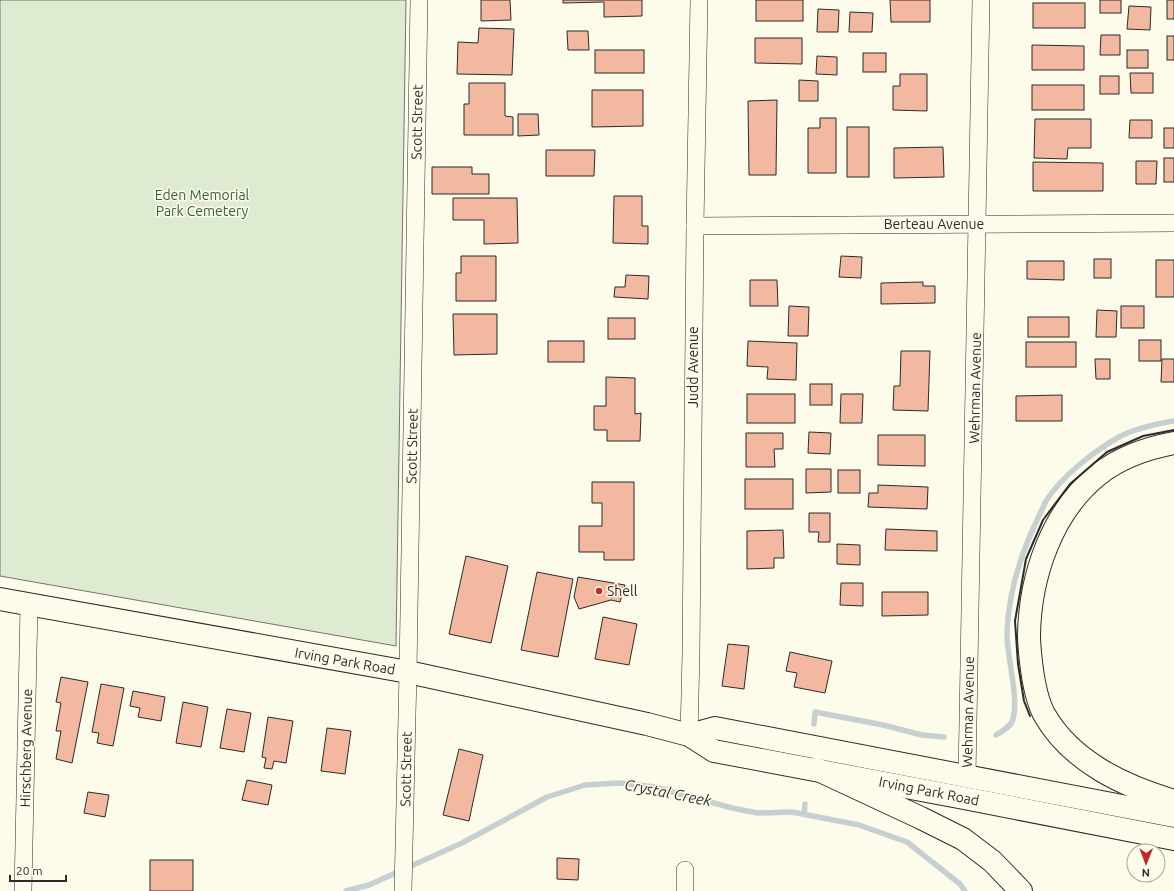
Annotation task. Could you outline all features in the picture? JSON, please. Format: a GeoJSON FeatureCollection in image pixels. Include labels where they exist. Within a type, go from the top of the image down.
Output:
{"type":"FeatureCollection","features":[{"type":"Feature","properties":{"kind":"main road"},"geometry":{"type":"LineString","coordinates":[[1174,443],[1153,447],[1119,460],[1100,473],[1084,487],[1072,503],[1047,545],[1035,583],[1031,602],[1029,637],[1032,673],[1037,695],[1044,714],[1056,731],[1071,748],[1114,778],[1147,793],[1174,802]]}},
{"type":"Feature","properties":{"kind":"main road","name":"Irving Park Road"},"geometry":{"type":"LineString","coordinates":[[0,599],[408,672],[689,734],[714,751],[816,769],[1174,839]]}},
{"type":"Feature","properties":{"kind":"main road","name":"Irving Park Road"},"geometry":{"type":"LineString","coordinates":[[689,734],[715,728],[1174,816]]}},
{"type":"Feature","properties":{"kind":"main road"},"geometry":{"type":"LineString","coordinates":[[816,769],[963,839],[992,861],[1020,891]]}},
{"type":"Feature","properties":{"kind":"street","name":"Scott Street"},"geometry":{"type":"LineString","coordinates":[[403,891],[419,0]]}},
{"type":"Feature","properties":{"kind":"street","name":"Judd Avenue"},"geometry":{"type":"LineString","coordinates":[[689,734],[694,226],[699,0]]}},
{"type":"Feature","properties":{"kind":"street","name":"Wehrman Avenue"},"geometry":{"type":"LineString","coordinates":[[967,777],[981,0]]}},
{"type":"Feature","properties":{"kind":"street","name":"Berteau Avenue"},"geometry":{"type":"LineString","coordinates":[[694,226],[1174,223]]}},
{"type":"Feature","properties":{"kind":"street","name":"Hirschberg Avenue"},"geometry":{"type":"LineString","coordinates":[[23,891],[29,605]]}},
{"type":"Feature","properties":{"kind":"street"},"geometry":{"type":"LineString","coordinates":[[685,870],[685,891]]}},
{"type":"Feature","properties":{"kind":"green space","name":"Eden Memorial Park Cemetery"},"geometry":{"type":"Polygon","coordinates":[[[0,0],[406,0],[396,646],[0,576],[0,0]]]}},
{"type":"Feature","properties":{"kind":"building"},"geometry":{"type":"Polygon","coordinates":[[[481,0],[510,0],[511,20],[481,21],[481,0]]]}},
{"type":"Feature","properties":{"kind":"building"},"geometry":{"type":"Polygon","coordinates":[[[563,0],[642,0],[642,16],[604,17],[604,2],[563,3],[563,0]]]}},
{"type":"Feature","properties":{"kind":"building"},"geometry":{"type":"Polygon","coordinates":[[[756,0],[803,0],[803,21],[756,21],[756,0]]]}},
{"type":"Feature","properties":{"kind":"building"},"geometry":{"type":"Polygon","coordinates":[[[890,0],[930,0],[930,22],[891,22],[890,0]]]}},
{"type":"Feature","properties":{"kind":"building"},"geometry":{"type":"Polygon","coordinates":[[[1100,0],[1121,0],[1121,13],[1100,13],[1100,0]]]}},
{"type":"Feature","properties":{"kind":"building"},"geometry":{"type":"Polygon","coordinates":[[[1167,0],[1174,0],[1174,19],[1167,19],[1167,0]]]}},
{"type":"Feature","properties":{"kind":"building"},"geometry":{"type":"Polygon","coordinates":[[[1033,3],[1085,3],[1085,28],[1033,28],[1033,3]]]}},
{"type":"Feature","properties":{"kind":"building"},"geometry":{"type":"Polygon","coordinates":[[[1129,6],[1151,7],[1150,30],[1127,29],[1129,6]]]}},
{"type":"Feature","properties":{"kind":"building"},"geometry":{"type":"Polygon","coordinates":[[[818,9],[839,10],[838,32],[817,32],[818,9]]]}},
{"type":"Feature","properties":{"kind":"building"},"geometry":{"type":"Polygon","coordinates":[[[850,12],[873,13],[872,32],[849,32],[850,12]]]}},
{"type":"Feature","properties":{"kind":"building"},"geometry":{"type":"Polygon","coordinates":[[[479,28],[514,29],[512,75],[457,74],[458,42],[478,43],[479,28]]]}},
{"type":"Feature","properties":{"kind":"building"},"geometry":{"type":"Polygon","coordinates":[[[567,31],[588,31],[589,50],[568,50],[567,31]]]}},
{"type":"Feature","properties":{"kind":"building"},"geometry":{"type":"Polygon","coordinates":[[[1101,35],[1120,35],[1120,55],[1100,55],[1101,35]]]}},
{"type":"Feature","properties":{"kind":"building"},"geometry":{"type":"Polygon","coordinates":[[[1167,36],[1174,36],[1174,60],[1167,60],[1167,36]]]}},
{"type":"Feature","properties":{"kind":"building"},"geometry":{"type":"Polygon","coordinates":[[[755,38],[802,38],[802,64],[755,63],[755,38]]]}},
{"type":"Feature","properties":{"kind":"building"},"geometry":{"type":"Polygon","coordinates":[[[1032,45],[1084,46],[1084,70],[1032,70],[1032,45]]]}},
{"type":"Feature","properties":{"kind":"building"},"geometry":{"type":"Polygon","coordinates":[[[595,50],[644,50],[644,73],[595,73],[595,50]]]}},
{"type":"Feature","properties":{"kind":"building"},"geometry":{"type":"Polygon","coordinates":[[[1127,50],[1148,50],[1148,68],[1127,68],[1127,50]]]}},
{"type":"Feature","properties":{"kind":"building"},"geometry":{"type":"Polygon","coordinates":[[[863,53],[886,53],[886,72],[863,72],[863,53]]]}},
{"type":"Feature","properties":{"kind":"building"},"geometry":{"type":"Polygon","coordinates":[[[817,56],[837,57],[837,75],[816,74],[817,56]]]}},
{"type":"Feature","properties":{"kind":"building"},"geometry":{"type":"Polygon","coordinates":[[[1130,73],[1153,73],[1153,93],[1131,93],[1130,73]]]}},
{"type":"Feature","properties":{"kind":"building"},"geometry":{"type":"Polygon","coordinates":[[[900,74],[927,74],[927,111],[893,110],[893,86],[900,86],[900,74]]]}},
{"type":"Feature","properties":{"kind":"building"},"geometry":{"type":"Polygon","coordinates":[[[1100,76],[1119,76],[1119,94],[1100,94],[1100,76]]]}},
{"type":"Feature","properties":{"kind":"building"},"geometry":{"type":"Polygon","coordinates":[[[799,80],[818,81],[818,101],[799,101],[799,80]]]}},
{"type":"Feature","properties":{"kind":"building"},"geometry":{"type":"Polygon","coordinates":[[[469,83],[505,83],[505,116],[513,117],[513,135],[464,135],[464,104],[469,104],[469,83]]]}},
{"type":"Feature","properties":{"kind":"building"},"geometry":{"type":"Polygon","coordinates":[[[1032,85],[1084,85],[1084,110],[1032,110],[1032,85]]]}},
{"type":"Feature","properties":{"kind":"building"},"geometry":{"type":"Polygon","coordinates":[[[592,90],[643,90],[643,126],[592,127],[592,90]]]}},
{"type":"Feature","properties":{"kind":"building"},"geometry":{"type":"Polygon","coordinates":[[[777,100],[776,175],[749,175],[748,101],[777,100]]]}},
{"type":"Feature","properties":{"kind":"building"},"geometry":{"type":"Polygon","coordinates":[[[518,114],[538,114],[539,135],[518,136],[518,114]]]}},
{"type":"Feature","properties":{"kind":"building"},"geometry":{"type":"Polygon","coordinates":[[[820,118],[836,118],[836,173],[808,173],[808,128],[820,128],[820,118]]]}},
{"type":"Feature","properties":{"kind":"building"},"geometry":{"type":"Polygon","coordinates":[[[1035,119],[1091,119],[1091,148],[1068,148],[1067,159],[1034,158],[1035,119]]]}},
{"type":"Feature","properties":{"kind":"building"},"geometry":{"type":"Polygon","coordinates":[[[1130,120],[1152,120],[1152,138],[1129,138],[1130,120]]]}},
{"type":"Feature","properties":{"kind":"building"},"geometry":{"type":"Polygon","coordinates":[[[847,127],[869,127],[869,177],[847,177],[847,127]]]}},
{"type":"Feature","properties":{"kind":"building"},"geometry":{"type":"Polygon","coordinates":[[[1164,128],[1174,128],[1174,148],[1164,148],[1164,128]]]}},
{"type":"Feature","properties":{"kind":"building"},"geometry":{"type":"Polygon","coordinates":[[[943,147],[944,177],[894,178],[894,148],[943,147]]]}},
{"type":"Feature","properties":{"kind":"building"},"geometry":{"type":"Polygon","coordinates":[[[546,150],[595,150],[594,176],[546,176],[546,150]]]}},
{"type":"Feature","properties":{"kind":"building"},"geometry":{"type":"Polygon","coordinates":[[[1164,158],[1174,158],[1174,182],[1164,182],[1164,158]]]}},
{"type":"Feature","properties":{"kind":"building"},"geometry":{"type":"Polygon","coordinates":[[[1136,161],[1157,161],[1156,184],[1136,184],[1136,161]]]}},
{"type":"Feature","properties":{"kind":"building"},"geometry":{"type":"Polygon","coordinates":[[[1033,162],[1103,163],[1103,191],[1033,191],[1033,162]]]}},
{"type":"Feature","properties":{"kind":"building"},"geometry":{"type":"Polygon","coordinates":[[[432,167],[472,167],[472,174],[489,174],[489,194],[432,194],[432,167]]]}},
{"type":"Feature","properties":{"kind":"building"},"geometry":{"type":"Polygon","coordinates":[[[614,196],[642,196],[642,226],[648,226],[648,244],[613,243],[614,196]]]}},
{"type":"Feature","properties":{"kind":"building"},"geometry":{"type":"Polygon","coordinates":[[[453,198],[517,198],[518,243],[484,244],[484,220],[453,220],[453,198]]]}},
{"type":"Feature","properties":{"kind":"building"},"geometry":{"type":"Polygon","coordinates":[[[461,256],[496,256],[496,301],[456,301],[456,273],[461,273],[461,256]]]}},
{"type":"Feature","properties":{"kind":"building"},"geometry":{"type":"Polygon","coordinates":[[[841,256],[862,257],[861,278],[839,277],[841,256]]]}},
{"type":"Feature","properties":{"kind":"building"},"geometry":{"type":"Polygon","coordinates":[[[1094,259],[1111,259],[1111,278],[1094,278],[1094,259]]]}},
{"type":"Feature","properties":{"kind":"building"},"geometry":{"type":"Polygon","coordinates":[[[1156,260],[1174,260],[1174,297],[1156,297],[1156,260]]]}},
{"type":"Feature","properties":{"kind":"building"},"geometry":{"type":"Polygon","coordinates":[[[1027,261],[1064,261],[1064,280],[1027,279],[1027,261]]]}},
{"type":"Feature","properties":{"kind":"building"},"geometry":{"type":"Polygon","coordinates":[[[626,275],[649,276],[648,299],[614,297],[615,287],[625,287],[626,275]]]}},
{"type":"Feature","properties":{"kind":"building"},"geometry":{"type":"Polygon","coordinates":[[[750,280],[777,280],[778,306],[750,306],[750,280]]]}},
{"type":"Feature","properties":{"kind":"building"},"geometry":{"type":"Polygon","coordinates":[[[923,282],[923,286],[935,286],[935,303],[881,304],[881,283],[923,282]]]}},
{"type":"Feature","properties":{"kind":"building"},"geometry":{"type":"Polygon","coordinates":[[[789,306],[809,307],[808,336],[788,336],[789,306]]]}},
{"type":"Feature","properties":{"kind":"building"},"geometry":{"type":"Polygon","coordinates":[[[1121,306],[1144,306],[1144,328],[1121,328],[1121,306]]]}},
{"type":"Feature","properties":{"kind":"building"},"geometry":{"type":"Polygon","coordinates":[[[1097,310],[1117,311],[1116,337],[1096,337],[1097,310]]]}},
{"type":"Feature","properties":{"kind":"building"},"geometry":{"type":"Polygon","coordinates":[[[453,314],[497,314],[497,354],[454,355],[453,314]]]}},
{"type":"Feature","properties":{"kind":"building"},"geometry":{"type":"Polygon","coordinates":[[[1028,317],[1069,317],[1069,337],[1028,337],[1028,317]]]}},
{"type":"Feature","properties":{"kind":"building"},"geometry":{"type":"Polygon","coordinates":[[[608,318],[635,318],[635,339],[608,339],[608,318]]]}},
{"type":"Feature","properties":{"kind":"building"},"geometry":{"type":"Polygon","coordinates":[[[1139,340],[1161,340],[1161,361],[1139,361],[1139,340]]]}},
{"type":"Feature","properties":{"kind":"building"},"geometry":{"type":"Polygon","coordinates":[[[548,341],[584,341],[584,362],[548,362],[548,341]]]}},
{"type":"Feature","properties":{"kind":"building"},"geometry":{"type":"Polygon","coordinates":[[[748,341],[797,343],[796,380],[767,379],[768,367],[747,366],[748,341]]]}},
{"type":"Feature","properties":{"kind":"building"},"geometry":{"type":"Polygon","coordinates":[[[1026,342],[1076,342],[1076,367],[1026,367],[1026,342]]]}},
{"type":"Feature","properties":{"kind":"building"},"geometry":{"type":"Polygon","coordinates":[[[901,351],[930,351],[928,411],[893,410],[894,386],[900,386],[901,351]]]}},
{"type":"Feature","properties":{"kind":"building"},"geometry":{"type":"Polygon","coordinates":[[[1095,359],[1110,359],[1110,379],[1096,379],[1095,359]]]}},
{"type":"Feature","properties":{"kind":"building"},"geometry":{"type":"Polygon","coordinates":[[[1162,359],[1174,359],[1174,382],[1161,382],[1162,359]]]}},
{"type":"Feature","properties":{"kind":"building"},"geometry":{"type":"Polygon","coordinates":[[[606,377],[635,378],[635,414],[641,413],[640,441],[607,441],[607,430],[594,430],[594,406],[606,406],[606,377]]]}},
{"type":"Feature","properties":{"kind":"building"},"geometry":{"type":"Polygon","coordinates":[[[810,384],[832,384],[832,405],[810,405],[810,384]]]}},
{"type":"Feature","properties":{"kind":"building"},"geometry":{"type":"Polygon","coordinates":[[[747,394],[795,394],[795,423],[747,423],[747,394]]]}},
{"type":"Feature","properties":{"kind":"building"},"geometry":{"type":"Polygon","coordinates":[[[841,394],[863,394],[862,423],[840,423],[841,394]]]}},
{"type":"Feature","properties":{"kind":"building"},"geometry":{"type":"Polygon","coordinates":[[[1062,395],[1062,421],[1016,421],[1016,396],[1062,395]]]}},
{"type":"Feature","properties":{"kind":"building"},"geometry":{"type":"Polygon","coordinates":[[[809,432],[831,433],[830,454],[808,453],[809,432]]]}},
{"type":"Feature","properties":{"kind":"building"},"geometry":{"type":"Polygon","coordinates":[[[746,433],[783,433],[783,449],[774,449],[775,467],[746,467],[746,433]]]}},
{"type":"Feature","properties":{"kind":"building"},"geometry":{"type":"Polygon","coordinates":[[[878,435],[925,435],[925,466],[878,465],[878,435]]]}},
{"type":"Feature","properties":{"kind":"building"},"geometry":{"type":"Polygon","coordinates":[[[806,469],[831,469],[831,492],[806,493],[806,469]]]}},
{"type":"Feature","properties":{"kind":"building"},"geometry":{"type":"Polygon","coordinates":[[[838,470],[860,470],[860,493],[838,493],[838,470]]]}},
{"type":"Feature","properties":{"kind":"building"},"geometry":{"type":"Polygon","coordinates":[[[745,479],[793,479],[793,509],[745,509],[745,479]]]}},
{"type":"Feature","properties":{"kind":"building"},"geometry":{"type":"Polygon","coordinates":[[[592,482],[634,482],[634,560],[604,560],[604,552],[579,552],[579,526],[602,526],[602,503],[592,503],[592,482]]]}},
{"type":"Feature","properties":{"kind":"building"},"geometry":{"type":"Polygon","coordinates":[[[878,485],[928,487],[927,509],[868,507],[869,493],[878,493],[878,485]]]}},
{"type":"Feature","properties":{"kind":"building"},"geometry":{"type":"Polygon","coordinates":[[[809,513],[830,513],[830,542],[818,542],[819,532],[809,532],[809,513]]]}},
{"type":"Feature","properties":{"kind":"building"},"geometry":{"type":"Polygon","coordinates":[[[886,529],[937,531],[937,551],[885,550],[886,529]]]}},
{"type":"Feature","properties":{"kind":"building"},"geometry":{"type":"Polygon","coordinates":[[[783,530],[784,558],[774,558],[774,568],[747,569],[747,531],[783,530]]]}},
{"type":"Feature","properties":{"kind":"building"},"geometry":{"type":"Polygon","coordinates":[[[837,544],[860,545],[860,565],[837,564],[837,544]]]}},
{"type":"Feature","properties":{"kind":"building"},"geometry":{"type":"Polygon","coordinates":[[[466,556],[508,566],[491,643],[449,634],[466,556]]]}},
{"type":"Feature","properties":{"kind":"building"},"geometry":{"type":"Polygon","coordinates":[[[537,572],[573,579],[558,657],[521,650],[537,572]]]}},
{"type":"Feature","properties":{"kind":"building","name":"Shell"},"geometry":{"type":"Polygon","coordinates":[[[578,577],[625,585],[620,602],[611,600],[579,609],[574,597],[578,577]]]}},
{"type":"Feature","properties":{"kind":"building"},"geometry":{"type":"Polygon","coordinates":[[[841,583],[863,583],[863,606],[840,605],[841,583]]]}},
{"type":"Feature","properties":{"kind":"building"},"geometry":{"type":"Polygon","coordinates":[[[882,592],[928,592],[928,615],[882,616],[882,592]]]}},
{"type":"Feature","properties":{"kind":"building","name":"Shell"},"geometry":{"type":"Polygon","coordinates":[[[603,617],[637,624],[629,665],[595,659],[603,617]]]}},
{"type":"Feature","properties":{"kind":"building"},"geometry":{"type":"Polygon","coordinates":[[[728,644],[749,646],[744,689],[722,686],[728,644]]]}},
{"type":"Feature","properties":{"kind":"building"},"geometry":{"type":"Polygon","coordinates":[[[790,652],[832,661],[825,693],[794,687],[797,673],[786,671],[790,652]]]}},
{"type":"Feature","properties":{"kind":"building"},"geometry":{"type":"Polygon","coordinates":[[[61,677],[88,682],[72,763],[56,759],[61,731],[56,731],[61,703],[56,702],[61,677]]]}},
{"type":"Feature","properties":{"kind":"building"},"geometry":{"type":"Polygon","coordinates":[[[101,684],[124,688],[113,746],[97,743],[99,733],[92,732],[101,684]]]}},
{"type":"Feature","properties":{"kind":"building"},"geometry":{"type":"Polygon","coordinates":[[[133,691],[165,697],[161,721],[138,717],[140,708],[130,706],[133,691]]]}},
{"type":"Feature","properties":{"kind":"building"},"geometry":{"type":"Polygon","coordinates":[[[183,702],[208,707],[201,747],[176,743],[183,702]]]}},
{"type":"Feature","properties":{"kind":"building"},"geometry":{"type":"Polygon","coordinates":[[[227,709],[251,713],[244,752],[220,748],[227,709]]]}},
{"type":"Feature","properties":{"kind":"building"},"geometry":{"type":"Polygon","coordinates":[[[268,717],[293,721],[286,763],[274,761],[272,769],[264,768],[266,758],[262,757],[268,717]]]}},
{"type":"Feature","properties":{"kind":"building"},"geometry":{"type":"Polygon","coordinates":[[[327,728],[351,731],[345,774],[321,771],[327,728]]]}},
{"type":"Feature","properties":{"kind":"building"},"geometry":{"type":"Polygon","coordinates":[[[459,749],[483,755],[469,821],[443,815],[459,749]]]}},
{"type":"Feature","properties":{"kind":"building"},"geometry":{"type":"Polygon","coordinates":[[[247,780],[272,785],[268,805],[242,800],[247,780]]]}},
{"type":"Feature","properties":{"kind":"building"},"geometry":{"type":"Polygon","coordinates":[[[88,792],[109,795],[105,817],[84,813],[88,792]]]}},
{"type":"Feature","properties":{"kind":"building"},"geometry":{"type":"Polygon","coordinates":[[[557,858],[579,859],[578,880],[557,879],[557,858]]]}},
{"type":"Feature","properties":{"kind":"building"},"geometry":{"type":"Polygon","coordinates":[[[150,860],[193,860],[193,891],[150,891],[150,860]]]}},
{"type":"Feature","properties":{"kind":"waterway"},"geometry":{"type":"LineString","coordinates":[[996,735],[1012,722],[1014,710],[1014,689],[1007,634],[1012,590],[1025,548],[1046,501],[1069,474],[1109,443],[1119,437],[1139,429],[1174,421]]}},
{"type":"Feature","properties":{"kind":"waterway"},"geometry":{"type":"LineString","coordinates":[[814,724],[815,712],[883,725],[922,735],[944,737]]}},
{"type":"Feature","properties":{"kind":"waterway","name":"Crystal Creek"},"geometry":{"type":"LineString","coordinates":[[346,891],[369,885],[462,843],[547,797],[585,785],[620,783],[655,787],[732,808],[758,813],[792,812],[859,825],[907,842],[960,884],[965,891]]}},
{"type":"Feature","properties":{"kind":"waterway"},"geometry":{"type":"LineString","coordinates":[[804,814],[805,804]]}},
{"type":"Feature","properties":{"kind":"wall"},"geometry":{"type":"LineString","coordinates":[[1030,716],[1024,701],[1018,664],[1015,621],[1026,559],[1043,520],[1070,484],[1107,452],[1143,436],[1174,430]]}},
{"type":"Feature","properties":{"kind":"place","name":"Shell"},"geometry":{"type":"Point","coordinates":[599,591]}}]}
